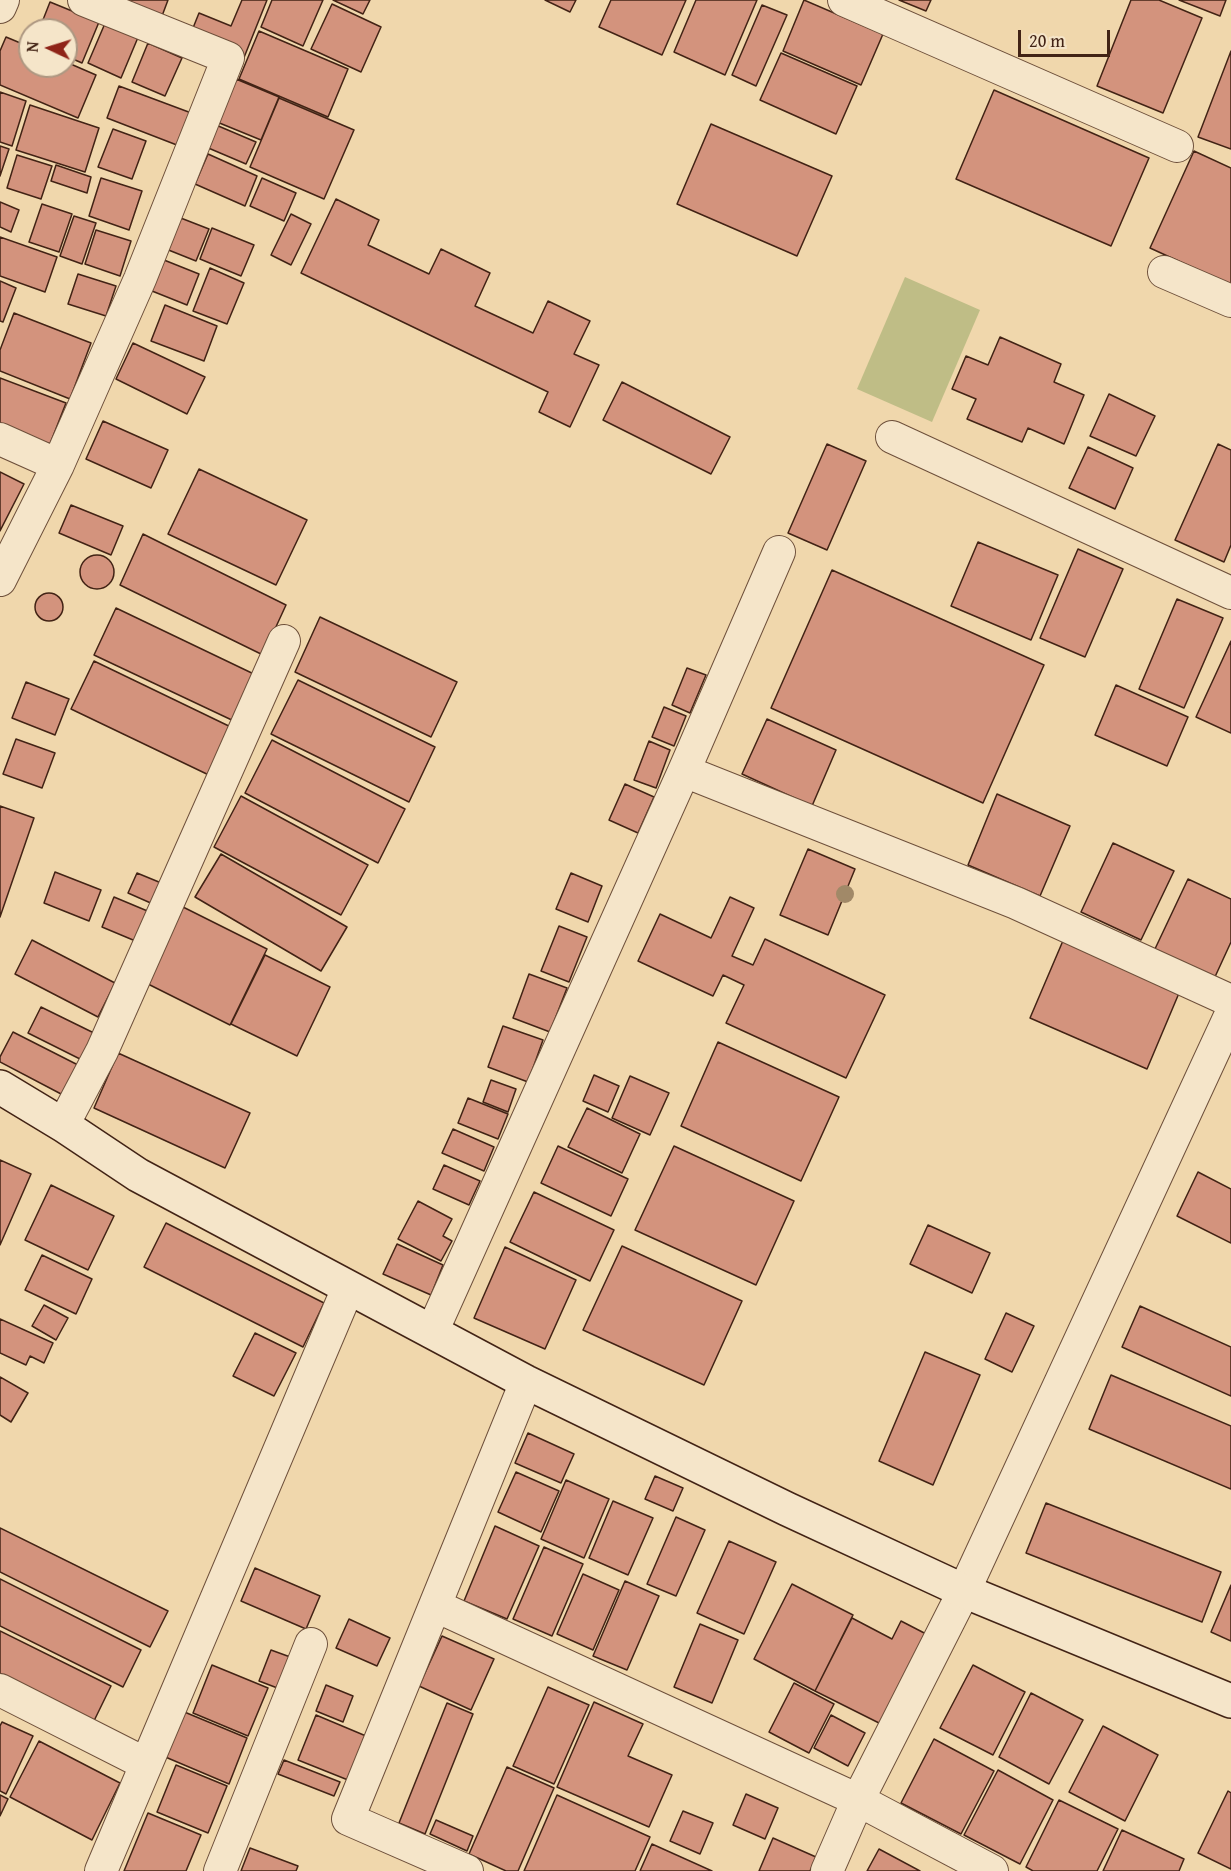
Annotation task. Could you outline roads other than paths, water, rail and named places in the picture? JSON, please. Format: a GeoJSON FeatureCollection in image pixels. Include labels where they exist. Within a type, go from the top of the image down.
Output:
{"type":"FeatureCollection","features":[{"type":"Feature","properties":{"kind":"street"},"geometry":{"type":"LineString","coordinates":[[0,7],[3,0]]}},
{"type":"Feature","properties":{"kind":"street"},"geometry":{"type":"LineString","coordinates":[[0,580],[58,465],[140,279],[228,58],[84,0]]}},
{"type":"Feature","properties":{"kind":"street"},"geometry":{"type":"LineString","coordinates":[[844,0],[1177,146]]}},
{"type":"Feature","properties":{"kind":"street"},"geometry":{"type":"LineString","coordinates":[[1164,272],[1231,301]]}},
{"type":"Feature","properties":{"kind":"street"},"geometry":{"type":"LineString","coordinates":[[892,437],[1231,593]]}},
{"type":"Feature","properties":{"kind":"street"},"geometry":{"type":"LineString","coordinates":[[0,439],[58,465]]}},
{"type":"Feature","properties":{"kind":"street"},"geometry":{"type":"LineString","coordinates":[[432,1332],[684,771],[779,552]]}},
{"type":"Feature","properties":{"kind":"street"},"geometry":{"type":"LineString","coordinates":[[63,1125],[102,1051],[284,641]]}},
{"type":"Feature","properties":{"kind":"street"},"geometry":{"type":"LineString","coordinates":[[684,771],[1016,903],[1231,1001]]}},
{"type":"Feature","properties":{"kind":"street"},"geometry":{"type":"LineString","coordinates":[[827,1871],[858,1800],[964,1591],[1231,1014]]}},
{"type":"Feature","properties":{"kind":"street"},"geometry":{"type":"LineString","coordinates":[[0,1087],[63,1125],[138,1175],[526,1382],[787,1509],[964,1591],[1231,1701]]}},
{"type":"Feature","properties":{"kind":"street"},"geometry":{"type":"LineString","coordinates":[[101,1871],[348,1288]]}},
{"type":"Feature","properties":{"kind":"street"},"geometry":{"type":"LineString","coordinates":[[467,1871],[348,1819],[526,1382]]}},
{"type":"Feature","properties":{"kind":"street"},"geometry":{"type":"LineString","coordinates":[[436,1606],[858,1800],[992,1871]]}},
{"type":"Feature","properties":{"kind":"street"},"geometry":{"type":"LineString","coordinates":[[220,1871],[311,1644]]}},
{"type":"Feature","properties":{"kind":"street"},"geometry":{"type":"LineString","coordinates":[[0,1690],[146,1764]]}}]}
